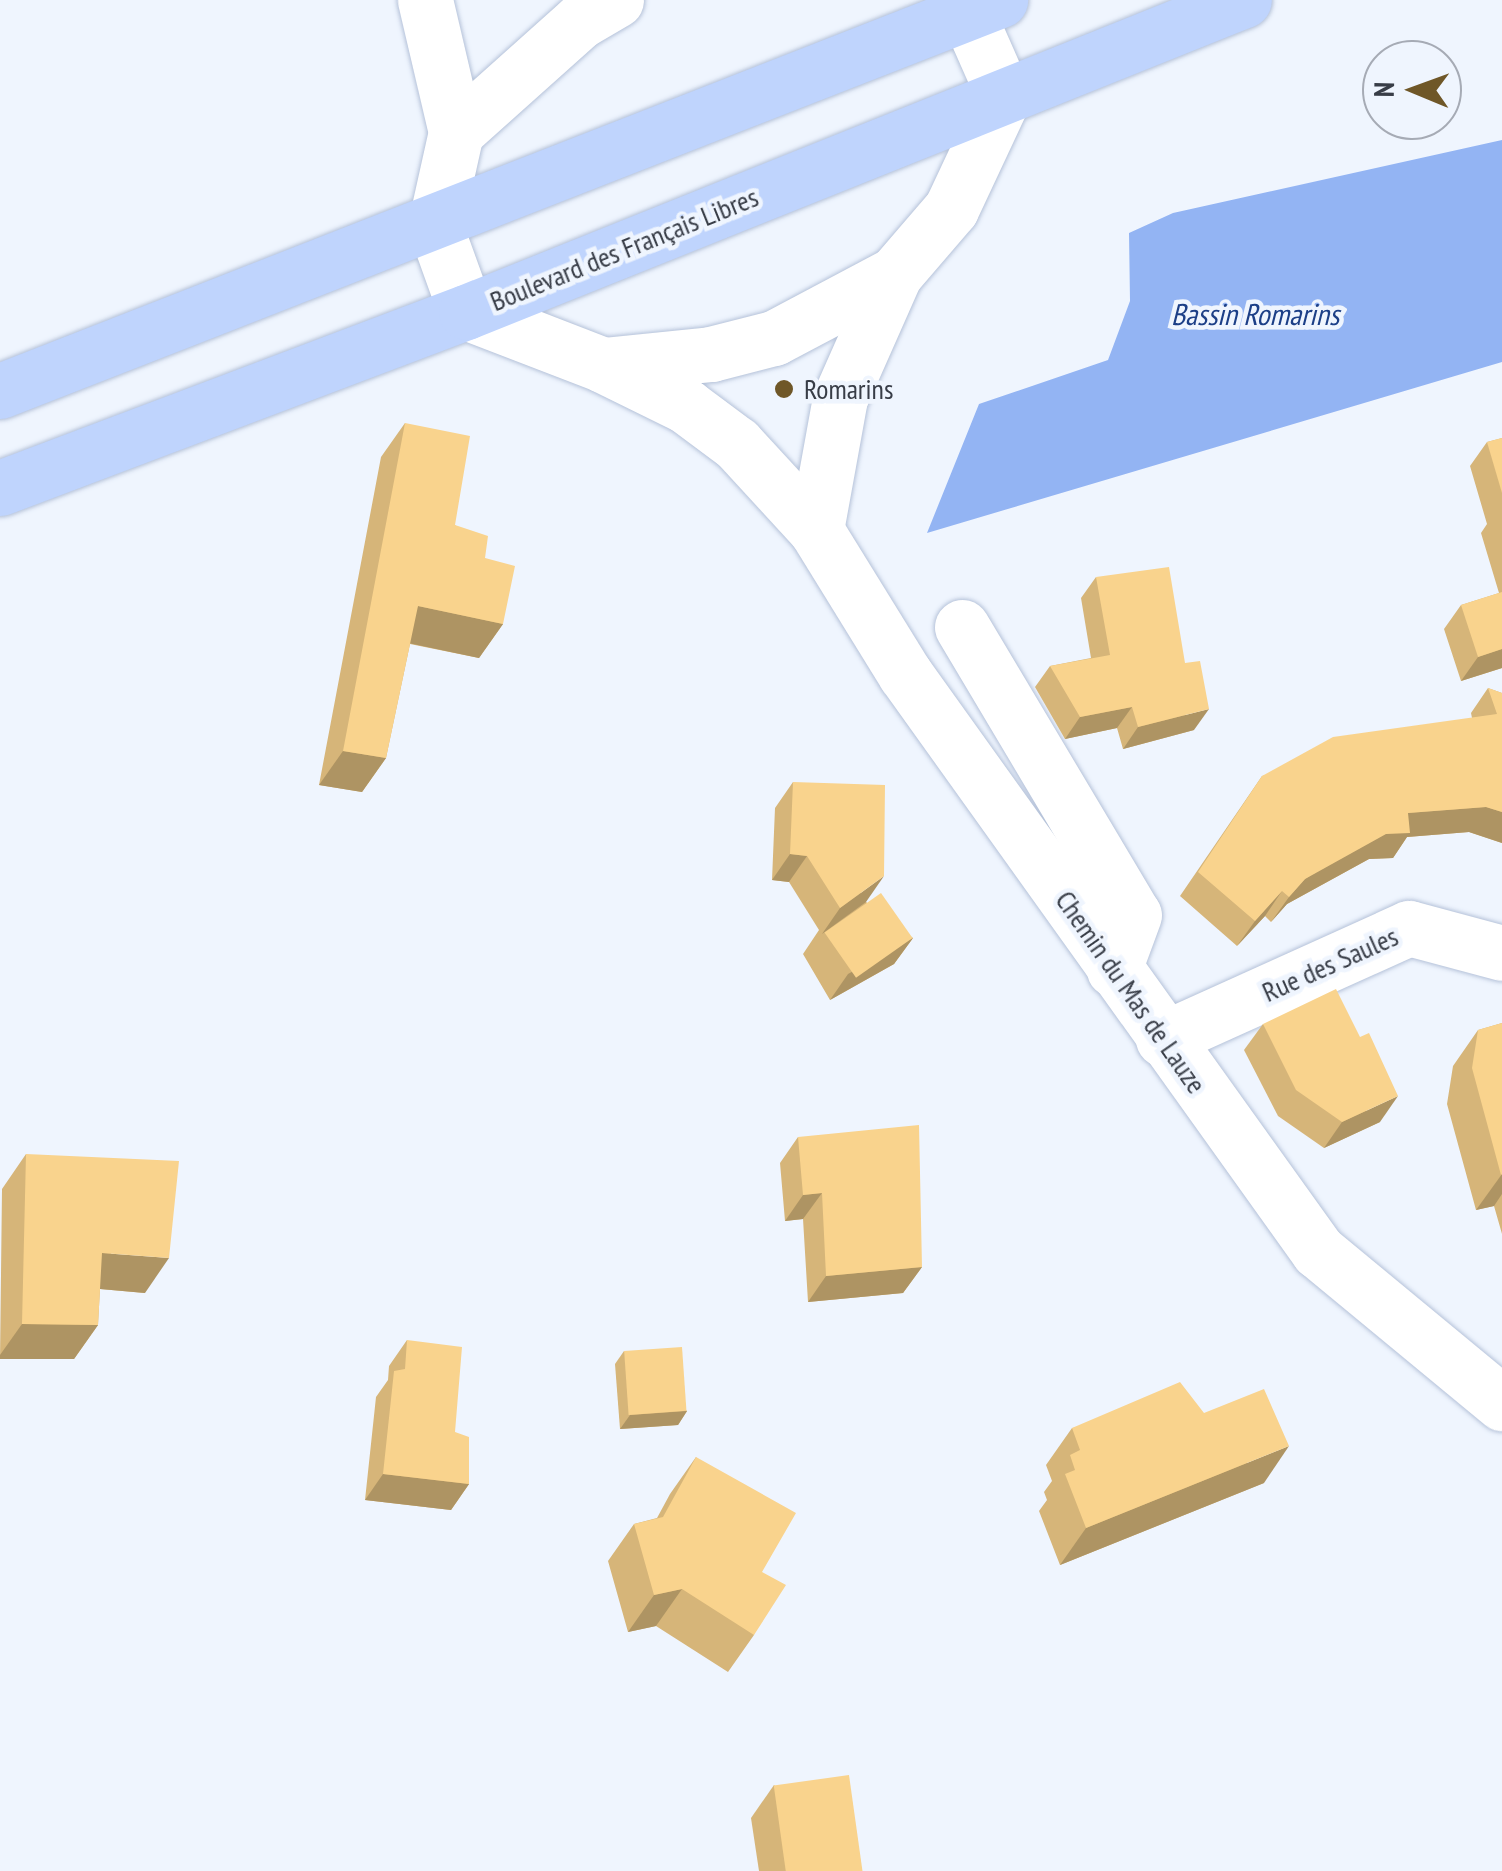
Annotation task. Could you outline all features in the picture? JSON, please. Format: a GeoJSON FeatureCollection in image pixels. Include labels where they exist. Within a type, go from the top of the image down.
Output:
{"type":"FeatureCollection","features":[{"type":"Feature","properties":{"kind":"main road","name":"Boulevard des Français Libres"},"geometry":{"type":"LineString","coordinates":[[0,488],[466,312],[1244,0]]}},
{"type":"Feature","properties":{"kind":"main road"},"geometry":{"type":"LineString","coordinates":[[0,391],[434,226],[974,4]]}},
{"type":"Feature","properties":{"kind":"street"},"geometry":{"type":"LineString","coordinates":[[425,0],[456,132],[434,226],[466,312]]}},
{"type":"Feature","properties":{"kind":"street"},"geometry":{"type":"LineString","coordinates":[[456,132],[580,21],[616,0]]}},
{"type":"Feature","properties":{"kind":"street"},"geometry":{"type":"LineString","coordinates":[[816,530],[840,398],[894,274],[951,209],[1004,96],[974,4]]}},
{"type":"Feature","properties":{"kind":"street"},"geometry":{"type":"LineString","coordinates":[[602,366],[711,354],[774,338],[894,274]]}},
{"type":"Feature","properties":{"kind":"street","name":"Chemin du Mas de Lauze"},"geometry":{"type":"LineString","coordinates":[[466,312],[602,366],[686,406],[737,444],[816,530],[905,674],[1163,1039],[1318,1250],[1502,1403]]}},
{"type":"Feature","properties":{"kind":"street"},"geometry":{"type":"LineString","coordinates":[[962,627],[1134,915],[1114,969]]}},
{"type":"Feature","properties":{"kind":"street","name":"Rue des Saules"},"geometry":{"type":"LineString","coordinates":[[1163,1039],[1409,928],[1502,953]]}},
{"type":"Feature","properties":{"kind":"water","name":"Bassin Romarins"},"geometry":{"type":"Polygon","coordinates":[[[1502,140],[1502,362],[927,533],[979,404],[1108,360],[1130,301],[1129,233],[1173,213],[1502,140]]]}},
{"type":"Feature","properties":{"kind":"building"},"geometry":{"type":"Polygon","coordinates":[[[405,423],[470,436],[455,525],[488,536],[485,558],[515,566],[503,624],[418,606],[386,758],[343,751],[405,423]]]}},
{"type":"Feature","properties":{"kind":"building"},"geometry":{"type":"Polygon","coordinates":[[[1502,438],[1502,493],[1487,442],[1502,438]]]}},
{"type":"Feature","properties":{"kind":"building"},"geometry":{"type":"Polygon","coordinates":[[[1169,567],[1185,663],[1200,661],[1209,709],[1138,727],[1132,707],[1080,717],[1050,666],[1110,655],[1096,577],[1169,567]]]}},
{"type":"Feature","properties":{"kind":"building"},"geometry":{"type":"Polygon","coordinates":[[[1502,592],[1502,649],[1478,657],[1461,605],[1502,592]]]}},
{"type":"Feature","properties":{"kind":"building"},"geometry":{"type":"Polygon","coordinates":[[[1488,688],[1502,693],[1502,812],[1486,807],[1408,813],[1410,833],[1386,834],[1305,879],[1289,897],[1282,891],[1255,921],[1198,872],[1262,776],[1333,737],[1497,714],[1488,688]]]}},
{"type":"Feature","properties":{"kind":"building"},"geometry":{"type":"Polygon","coordinates":[[[793,782],[885,785],[884,876],[840,908],[807,856],[790,854],[793,782]]]}},
{"type":"Feature","properties":{"kind":"building"},"geometry":{"type":"Polygon","coordinates":[[[881,893],[913,938],[856,978],[824,933],[881,893]]]}},
{"type":"Feature","properties":{"kind":"building"},"geometry":{"type":"Polygon","coordinates":[[[1336,989],[1360,1037],[1369,1033],[1398,1096],[1342,1122],[1296,1090],[1263,1024],[1336,989]]]}},
{"type":"Feature","properties":{"kind":"building"},"geometry":{"type":"Polygon","coordinates":[[[1502,1023],[1501,1175],[1472,1068],[1478,1030],[1502,1023]]]}},
{"type":"Feature","properties":{"kind":"building"},"geometry":{"type":"Polygon","coordinates":[[[919,1125],[922,1267],[826,1276],[822,1193],[803,1195],[798,1137],[919,1125]]]}},
{"type":"Feature","properties":{"kind":"building"},"geometry":{"type":"Polygon","coordinates":[[[26,1154],[179,1161],[169,1258],[102,1253],[98,1325],[22,1324],[26,1154]]]}},
{"type":"Feature","properties":{"kind":"building"},"geometry":{"type":"Polygon","coordinates":[[[407,1340],[462,1347],[455,1432],[469,1437],[469,1484],[383,1474],[394,1371],[405,1369],[407,1340]]]}},
{"type":"Feature","properties":{"kind":"building"},"geometry":{"type":"Polygon","coordinates":[[[682,1347],[686,1411],[629,1415],[624,1351],[682,1347]]]}},
{"type":"Feature","properties":{"kind":"building"},"geometry":{"type":"Polygon","coordinates":[[[1180,1382],[1204,1413],[1264,1389],[1289,1446],[1086,1528],[1065,1474],[1075,1470],[1070,1455],[1080,1450],[1072,1428],[1180,1382]]]}},
{"type":"Feature","properties":{"kind":"building"},"geometry":{"type":"Polygon","coordinates":[[[696,1457],[796,1513],[762,1572],[786,1585],[754,1635],[682,1589],[654,1595],[634,1524],[663,1517],[696,1457]]]}},
{"type":"Feature","properties":{"kind":"building"},"geometry":{"type":"Polygon","coordinates":[[[849,1775],[862,1871],[786,1871],[774,1786],[849,1775]]]}},
{"type":"Feature","properties":{"kind":"place","name":"Romarins"},"geometry":{"type":"Point","coordinates":[784,389]}}]}
